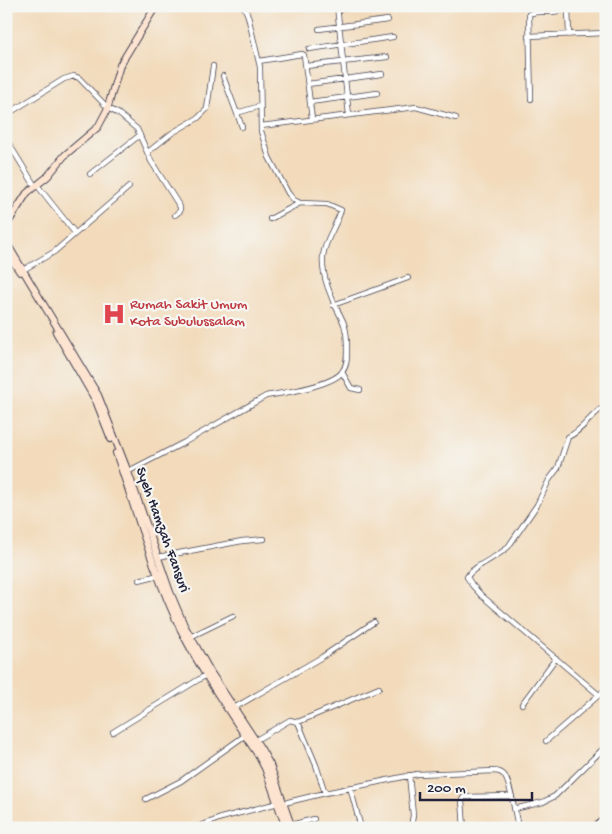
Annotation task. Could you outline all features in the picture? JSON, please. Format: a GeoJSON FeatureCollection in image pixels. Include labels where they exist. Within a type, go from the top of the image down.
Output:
{"type":"FeatureCollection","features":[{"type":"Feature","properties":{"kind":"main road"},"geometry":{"type":"LineString","coordinates":[[6,226],[24,196],[50,174],[68,152],[95,130],[102,121],[108,108],[120,65],[156,6]]}},
{"type":"Feature","properties":{"kind":"main road","name":"Syeh Hamzah Fansuri"},"geometry":{"type":"LineString","coordinates":[[6,242],[105,410],[159,575],[179,627],[234,708],[265,768],[290,827]]}},
{"type":"Feature","properties":{"kind":"main road","name":"Syeh Hamzah Fansuri"},"geometry":{"type":"LineString","coordinates":[[6,251],[91,386]]}},
{"type":"Feature","properties":{"kind":"main road","name":"Syeh Hamzah Fansuri"},"geometry":{"type":"LineString","coordinates":[[126,472],[170,592],[193,648],[206,675],[248,734],[256,740],[270,765],[281,803]]}},
{"type":"Feature","properties":{"kind":"street"},"geometry":{"type":"LineString","coordinates":[[244,6],[259,61],[261,126],[265,149],[291,197],[300,203]]}},
{"type":"Feature","properties":{"kind":"street"},"geometry":{"type":"LineString","coordinates":[[349,115],[338,8],[360,6]]}},
{"type":"Feature","properties":{"kind":"street"},"geometry":{"type":"LineString","coordinates":[[531,99],[529,16],[531,13],[553,13],[570,7],[569,35]]}},
{"type":"Feature","properties":{"kind":"street"},"geometry":{"type":"LineString","coordinates":[[319,29],[388,20]]}},
{"type":"Feature","properties":{"kind":"street"},"geometry":{"type":"LineString","coordinates":[[528,36],[606,33]]}},
{"type":"Feature","properties":{"kind":"street"},"geometry":{"type":"LineString","coordinates":[[309,49],[393,37]]}},
{"type":"Feature","properties":{"kind":"street"},"geometry":{"type":"LineString","coordinates":[[259,61],[302,54],[305,56],[312,119]]}},
{"type":"Feature","properties":{"kind":"street"},"geometry":{"type":"LineString","coordinates":[[306,66],[387,57]]}},
{"type":"Feature","properties":{"kind":"street"},"geometry":{"type":"LineString","coordinates":[[148,152],[172,133],[194,121],[205,112],[208,105],[213,66]]}},
{"type":"Feature","properties":{"kind":"street"},"geometry":{"type":"LineString","coordinates":[[308,84],[382,74]]}},
{"type":"Feature","properties":{"kind":"street"},"geometry":{"type":"LineString","coordinates":[[6,115],[54,84],[74,76],[79,78],[108,108],[132,123],[140,135],[160,177],[181,209],[174,215]]}},
{"type":"Feature","properties":{"kind":"street"},"geometry":{"type":"LineString","coordinates":[[223,76],[242,127]]}},
{"type":"Feature","properties":{"kind":"street"},"geometry":{"type":"LineString","coordinates":[[310,102],[377,93]]}},
{"type":"Feature","properties":{"kind":"street"},"geometry":{"type":"LineString","coordinates":[[237,113],[260,106]]}},
{"type":"Feature","properties":{"kind":"street"},"geometry":{"type":"LineString","coordinates":[[261,126],[416,107],[456,118]]}},
{"type":"Feature","properties":{"kind":"street"},"geometry":{"type":"LineString","coordinates":[[90,174],[140,135]]}},
{"type":"Feature","properties":{"kind":"street"},"geometry":{"type":"LineString","coordinates":[[6,139],[36,186],[75,233]]}},
{"type":"Feature","properties":{"kind":"street"},"geometry":{"type":"LineString","coordinates":[[24,270],[54,252],[128,187]]}},
{"type":"Feature","properties":{"kind":"street"},"geometry":{"type":"LineString","coordinates":[[126,472],[185,442],[266,396],[278,395],[324,383],[342,372],[347,359],[346,333],[342,319],[334,305],[324,273],[323,256],[341,210],[327,204],[300,203],[270,219]]}},
{"type":"Feature","properties":{"kind":"street"},"geometry":{"type":"LineString","coordinates":[[334,305],[408,278]]}},
{"type":"Feature","properties":{"kind":"street"},"geometry":{"type":"LineString","coordinates":[[342,372],[351,388],[360,390]]}},
{"type":"Feature","properties":{"kind":"street"},"geometry":{"type":"LineString","coordinates":[[599,694],[482,596],[472,586],[467,577],[471,572],[508,547],[537,505],[549,480],[560,464],[568,438],[578,432],[599,410],[606,406]]}},
{"type":"Feature","properties":{"kind":"street"},"geometry":{"type":"LineString","coordinates":[[158,557],[242,541],[264,539]]}},
{"type":"Feature","properties":{"kind":"street"},"geometry":{"type":"LineString","coordinates":[[139,580],[159,575]]}},
{"type":"Feature","properties":{"kind":"street"},"geometry":{"type":"LineString","coordinates":[[190,637],[233,616]]}},
{"type":"Feature","properties":{"kind":"street"},"geometry":{"type":"LineString","coordinates":[[234,708],[322,656],[374,622]]}},
{"type":"Feature","properties":{"kind":"street"},"geometry":{"type":"LineString","coordinates":[[522,704],[556,658]]}},
{"type":"Feature","properties":{"kind":"street"},"geometry":{"type":"LineString","coordinates":[[113,732],[206,675]]}},
{"type":"Feature","properties":{"kind":"street"},"geometry":{"type":"LineString","coordinates":[[256,740],[290,720],[298,722],[379,688]]}},
{"type":"Feature","properties":{"kind":"street"},"geometry":{"type":"LineString","coordinates":[[546,741],[606,689]]}},
{"type":"Feature","properties":{"kind":"street"},"geometry":{"type":"LineString","coordinates":[[298,722],[316,764],[325,793]]}},
{"type":"Feature","properties":{"kind":"street"},"geometry":{"type":"LineString","coordinates":[[146,799],[181,780],[248,734]]}},
{"type":"Feature","properties":{"kind":"street"},"geometry":{"type":"LineString","coordinates":[[514,809],[543,802],[555,796],[604,752],[606,746]]}},
{"type":"Feature","properties":{"kind":"street"},"geometry":{"type":"LineString","coordinates":[[196,828],[221,818],[350,787],[409,775],[470,772],[500,772],[506,778],[512,796],[518,828]]}},
{"type":"Feature","properties":{"kind":"street"},"geometry":{"type":"LineString","coordinates":[[409,775],[413,815],[411,828]]}},
{"type":"Feature","properties":{"kind":"street"},"geometry":{"type":"LineString","coordinates":[[350,787],[362,828]]}},
{"type":"Feature","properties":{"kind":"street"},"geometry":{"type":"LineString","coordinates":[[464,828],[462,800],[464,797],[512,796]]}},
{"type":"Feature","properties":{"kind":"street"},"geometry":{"type":"LineString","coordinates":[[593,828],[606,817]]}},
{"type":"Feature","properties":{"kind":"street"},"geometry":{"type":"LineString","coordinates":[[290,827],[314,819]]}},
{"type":"Feature","properties":{"kind":"place","name":"Rumah Sakit Umum Kota Subulussalam"},"geometry":{"type":"Point","coordinates":[114,314]}}]}
